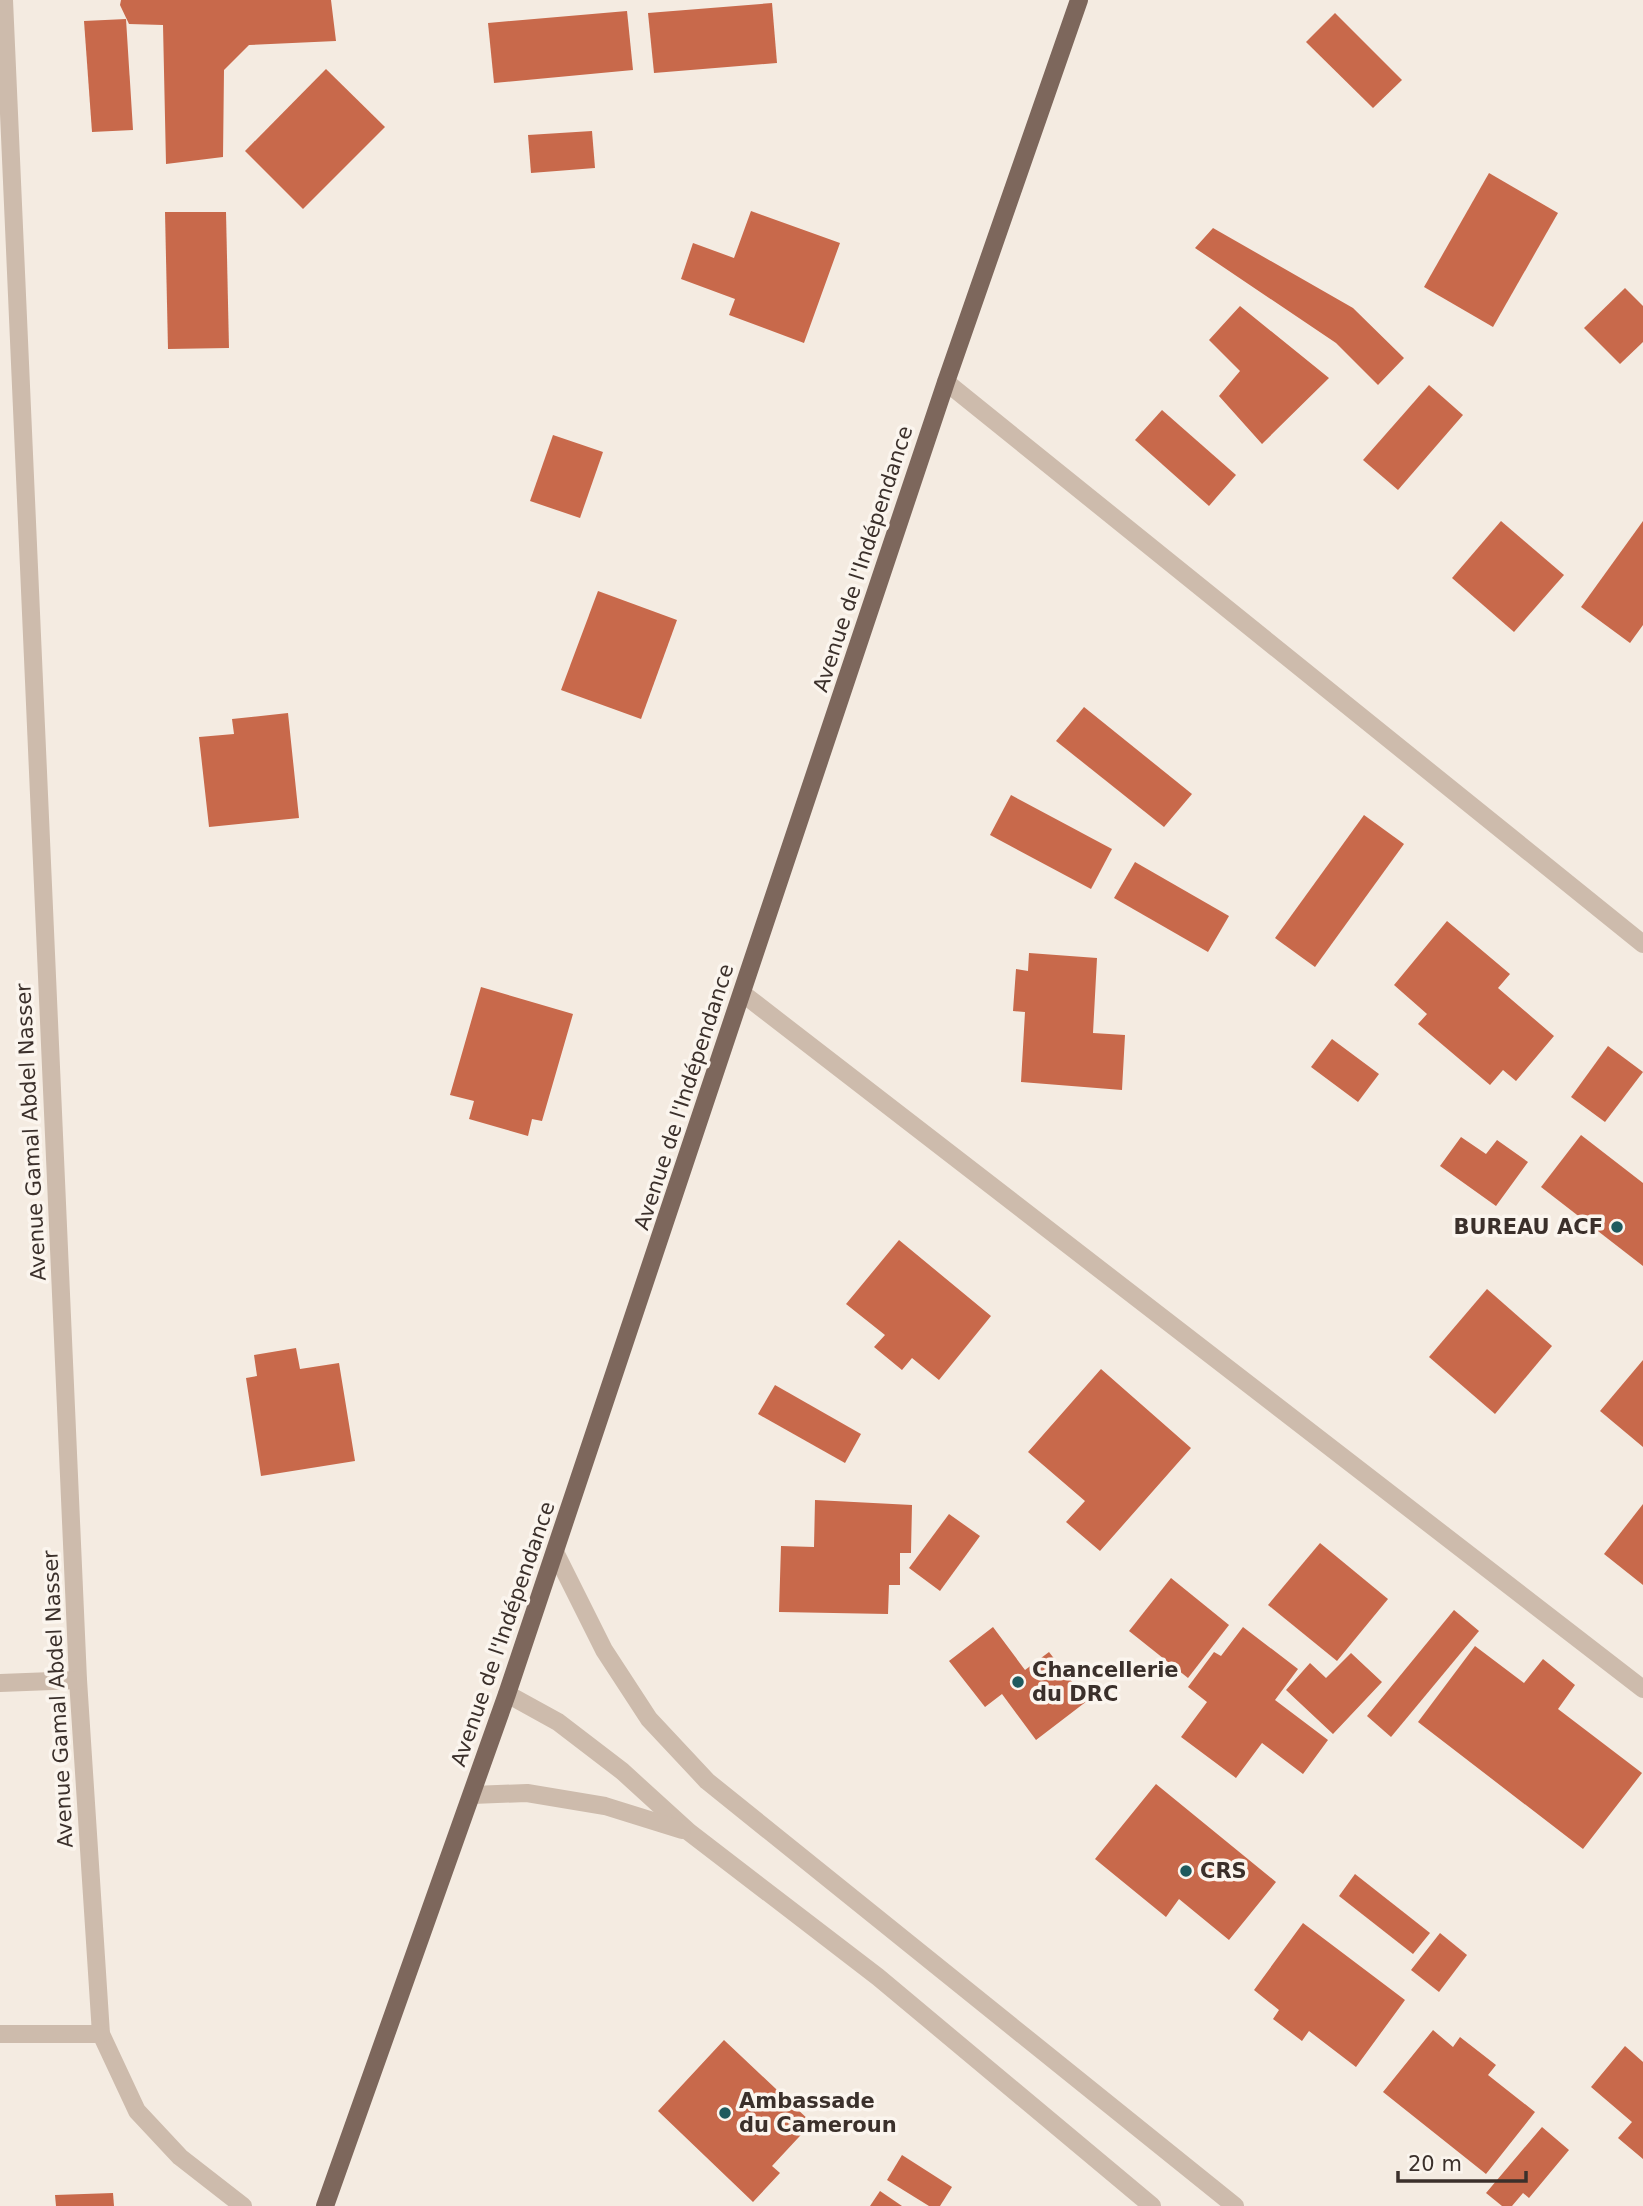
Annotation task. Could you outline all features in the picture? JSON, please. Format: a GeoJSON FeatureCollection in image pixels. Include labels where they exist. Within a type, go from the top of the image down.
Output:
{"type":"FeatureCollection","features":[{"type":"Feature","properties":{"kind":"main road","name":"Avenue de l'Indépendance"},"geometry":{"type":"LineString","coordinates":[[325,2206],[507,1694],[946,382],[1079,0]]}},
{"type":"Feature","properties":{"kind":"street","name":"Avenue Gamal Abdel Nasser"},"geometry":{"type":"LineString","coordinates":[[4,0],[78,1680],[101,2034],[138,2111],[180,2157],[243,2206]]}},
{"type":"Feature","properties":{"kind":"street"},"geometry":{"type":"LineString","coordinates":[[946,382],[1643,944]]}},
{"type":"Feature","properties":{"kind":"street"},"geometry":{"type":"LineString","coordinates":[[742,993],[1643,1689]]}},
{"type":"Feature","properties":{"kind":"street"},"geometry":{"type":"LineString","coordinates":[[555,1552],[611,1662],[649,1719],[707,1781],[1236,2206]]}},
{"type":"Feature","properties":{"kind":"street"},"geometry":{"type":"LineString","coordinates":[[0,1683],[78,1680]]}},
{"type":"Feature","properties":{"kind":"street"},"geometry":{"type":"LineString","coordinates":[[507,1694],[558,1722],[622,1771],[689,1832],[878,1977],[1152,2206]]}},
{"type":"Feature","properties":{"kind":"street"},"geometry":{"type":"LineString","coordinates":[[472,1795],[527,1793],[605,1806],[689,1832]]}},
{"type":"Feature","properties":{"kind":"street"},"geometry":{"type":"LineString","coordinates":[[0,2034],[101,2034]]}},
{"type":"Feature","properties":{"kind":"building"},"geometry":{"type":"Polygon","coordinates":[[[121,0],[331,0],[336,41],[249,45],[224,70],[223,157],[166,164],[163,25],[129,24],[120,5],[121,0]]]}},
{"type":"Feature","properties":{"kind":"building"},"geometry":{"type":"Polygon","coordinates":[[[772,3],[777,63],[654,73],[648,13],[772,3]]]}},
{"type":"Feature","properties":{"kind":"building"},"geometry":{"type":"Polygon","coordinates":[[[627,11],[633,70],[494,83],[488,23],[627,11]]]}},
{"type":"Feature","properties":{"kind":"building"},"geometry":{"type":"Polygon","coordinates":[[[1335,13],[1402,80],[1373,108],[1306,42],[1335,13]]]}},
{"type":"Feature","properties":{"kind":"building"},"geometry":{"type":"Polygon","coordinates":[[[126,19],[133,130],[92,132],[84,21],[126,19]]]}},
{"type":"Feature","properties":{"kind":"building"},"geometry":{"type":"Polygon","coordinates":[[[326,69],[385,127],[303,209],[245,151],[326,69]]]}},
{"type":"Feature","properties":{"kind":"building"},"geometry":{"type":"Polygon","coordinates":[[[592,131],[595,168],[531,173],[528,135],[592,131]]]}},
{"type":"Feature","properties":{"kind":"building"},"geometry":{"type":"Polygon","coordinates":[[[1489,173],[1558,213],[1493,327],[1424,287],[1489,173]]]}},
{"type":"Feature","properties":{"kind":"building"},"geometry":{"type":"Polygon","coordinates":[[[751,211],[840,243],[804,343],[729,315],[735,299],[681,279],[693,243],[734,258],[751,211]]]}},
{"type":"Feature","properties":{"kind":"building"},"geometry":{"type":"Polygon","coordinates":[[[165,212],[226,212],[229,348],[168,349],[165,212]]]}},
{"type":"Feature","properties":{"kind":"building"},"geometry":{"type":"Polygon","coordinates":[[[1213,228],[1353,308],[1404,358],[1378,385],[1336,343],[1195,248],[1213,228]]]}},
{"type":"Feature","properties":{"kind":"building"},"geometry":{"type":"Polygon","coordinates":[[[1625,288],[1643,306],[1643,342],[1620,364],[1584,328],[1625,288]]]}},
{"type":"Feature","properties":{"kind":"building"},"geometry":{"type":"Polygon","coordinates":[[[1240,306],[1329,378],[1262,444],[1219,396],[1240,371],[1209,340],[1240,306]]]}},
{"type":"Feature","properties":{"kind":"building"},"geometry":{"type":"Polygon","coordinates":[[[1429,385],[1463,415],[1398,490],[1363,460],[1429,385]]]}},
{"type":"Feature","properties":{"kind":"building"},"geometry":{"type":"Polygon","coordinates":[[[1162,410],[1236,475],[1209,506],[1135,440],[1162,410]]]}},
{"type":"Feature","properties":{"kind":"building"},"geometry":{"type":"Polygon","coordinates":[[[553,435],[603,452],[580,518],[530,501],[553,435]]]}},
{"type":"Feature","properties":{"kind":"building"},"geometry":{"type":"Polygon","coordinates":[[[1501,521],[1564,575],[1514,632],[1452,578],[1501,521]]]}},
{"type":"Feature","properties":{"kind":"building"},"geometry":{"type":"Polygon","coordinates":[[[1643,521],[1643,625],[1630,643],[1581,607],[1643,521]]]}},
{"type":"Feature","properties":{"kind":"building"},"geometry":{"type":"Polygon","coordinates":[[[598,591],[677,620],[641,719],[561,690],[598,591]]]}},
{"type":"Feature","properties":{"kind":"building"},"geometry":{"type":"Polygon","coordinates":[[[1084,707],[1192,794],[1164,827],[1056,741],[1084,707]]]}},
{"type":"Feature","properties":{"kind":"building"},"geometry":{"type":"Polygon","coordinates":[[[288,713],[299,818],[209,827],[199,737],[234,734],[232,719],[288,713]]]}},
{"type":"Feature","properties":{"kind":"building"},"geometry":{"type":"Polygon","coordinates":[[[1011,795],[1112,849],[1091,889],[990,835],[1011,795]]]}},
{"type":"Feature","properties":{"kind":"building"},"geometry":{"type":"Polygon","coordinates":[[[1364,815],[1404,844],[1315,967],[1275,938],[1364,815]]]}},
{"type":"Feature","properties":{"kind":"building"},"geometry":{"type":"Polygon","coordinates":[[[1135,862],[1229,916],[1208,952],[1114,898],[1135,862]]]}},
{"type":"Feature","properties":{"kind":"building"},"geometry":{"type":"Polygon","coordinates":[[[1447,921],[1510,974],[1498,988],[1554,1036],[1516,1081],[1503,1070],[1490,1085],[1418,1024],[1427,1014],[1394,985],[1447,921]]]}},
{"type":"Feature","properties":{"kind":"building"},"geometry":{"type":"Polygon","coordinates":[[[1029,953],[1097,958],[1093,1033],[1125,1035],[1122,1090],[1021,1082],[1025,1012],[1013,1011],[1016,969],[1028,971],[1029,953]]]}},
{"type":"Feature","properties":{"kind":"building"},"geometry":{"type":"Polygon","coordinates":[[[481,987],[573,1014],[542,1121],[532,1119],[528,1136],[469,1119],[474,1101],[450,1095],[481,987]]]}},
{"type":"Feature","properties":{"kind":"building"},"geometry":{"type":"Polygon","coordinates":[[[1332,1039],[1379,1074],[1358,1102],[1311,1067],[1332,1039]]]}},
{"type":"Feature","properties":{"kind":"building"},"geometry":{"type":"Polygon","coordinates":[[[1608,1046],[1643,1072],[1605,1122],[1571,1097],[1608,1046]]]}},
{"type":"Feature","properties":{"kind":"building","name":"BUREAU ACF"},"geometry":{"type":"Polygon","coordinates":[[[1581,1135],[1643,1183],[1643,1266],[1541,1187],[1581,1135]]]}},
{"type":"Feature","properties":{"kind":"building"},"geometry":{"type":"Polygon","coordinates":[[[1461,1137],[1486,1154],[1497,1140],[1528,1162],[1496,1206],[1440,1166],[1461,1137]]]}},
{"type":"Feature","properties":{"kind":"building"},"geometry":{"type":"Polygon","coordinates":[[[899,1240],[991,1316],[939,1380],[912,1358],[902,1370],[874,1347],[885,1335],[846,1304],[899,1240]]]}},
{"type":"Feature","properties":{"kind":"building"},"geometry":{"type":"Polygon","coordinates":[[[1487,1289],[1552,1346],[1495,1414],[1429,1357],[1487,1289]]]}},
{"type":"Feature","properties":{"kind":"building"},"geometry":{"type":"Polygon","coordinates":[[[296,1348],[300,1369],[339,1363],[355,1461],[261,1476],[246,1378],[257,1376],[254,1355],[296,1348]]]}},
{"type":"Feature","properties":{"kind":"building"},"geometry":{"type":"Polygon","coordinates":[[[1643,1360],[1643,1447],[1600,1411],[1643,1360]]]}},
{"type":"Feature","properties":{"kind":"building"},"geometry":{"type":"Polygon","coordinates":[[[1101,1369],[1191,1448],[1100,1551],[1066,1522],[1085,1501],[1028,1452],[1101,1369]]]}},
{"type":"Feature","properties":{"kind":"building"},"geometry":{"type":"Polygon","coordinates":[[[775,1385],[861,1434],[845,1463],[758,1414],[775,1385]]]}},
{"type":"Feature","properties":{"kind":"building"},"geometry":{"type":"Polygon","coordinates":[[[815,1500],[912,1505],[911,1553],[900,1553],[900,1585],[889,1585],[888,1614],[779,1612],[781,1546],[814,1547],[815,1500]]]}},
{"type":"Feature","properties":{"kind":"building"},"geometry":{"type":"Polygon","coordinates":[[[1643,1504],[1643,1585],[1604,1554],[1643,1504]]]}},
{"type":"Feature","properties":{"kind":"building"},"geometry":{"type":"Polygon","coordinates":[[[949,1514],[980,1536],[940,1591],[909,1568],[949,1514]]]}},
{"type":"Feature","properties":{"kind":"building"},"geometry":{"type":"Polygon","coordinates":[[[1320,1543],[1388,1599],[1337,1661],[1268,1605],[1320,1543]]]}},
{"type":"Feature","properties":{"kind":"building"},"geometry":{"type":"Polygon","coordinates":[[[1171,1578],[1229,1625],[1188,1678],[1129,1631],[1171,1578]]]}},
{"type":"Feature","properties":{"kind":"building"},"geometry":{"type":"Polygon","coordinates":[[[1454,1610],[1479,1631],[1391,1737],[1367,1716],[1454,1610]]]}},
{"type":"Feature","properties":{"kind":"building"},"geometry":{"type":"Polygon","coordinates":[[[993,1627],[1025,1670],[1049,1652],[1087,1701],[1036,1740],[1002,1694],[985,1707],[949,1661],[993,1627]]]}},
{"type":"Feature","properties":{"kind":"building"},"geometry":{"type":"Polygon","coordinates":[[[1243,1627],[1298,1669],[1275,1700],[1328,1740],[1303,1774],[1262,1743],[1236,1778],[1181,1737],[1207,1702],[1188,1687],[1214,1652],[1221,1656],[1243,1627]]]}},
{"type":"Feature","properties":{"kind":"building"},"geometry":{"type":"Polygon","coordinates":[[[1475,1646],[1524,1683],[1543,1659],[1575,1685],[1558,1709],[1642,1773],[1583,1849],[1418,1722],[1475,1646]]]}},
{"type":"Feature","properties":{"kind":"building"},"geometry":{"type":"Polygon","coordinates":[[[1351,1653],[1382,1682],[1333,1734],[1286,1690],[1310,1663],[1326,1678],[1351,1653]]]}},
{"type":"Feature","properties":{"kind":"building","name":"CRS"},"geometry":{"type":"Polygon","coordinates":[[[1156,1784],[1276,1882],[1229,1940],[1179,1899],[1166,1917],[1095,1859],[1156,1784]]]}},
{"type":"Feature","properties":{"kind":"building"},"geometry":{"type":"Polygon","coordinates":[[[1355,1874],[1430,1933],[1413,1954],[1339,1896],[1355,1874]]]}},
{"type":"Feature","properties":{"kind":"building"},"geometry":{"type":"Polygon","coordinates":[[[1303,1923],[1405,2000],[1356,2067],[1309,2031],[1302,2041],[1273,2019],[1279,2010],[1254,1990],[1303,1923]]]}},
{"type":"Feature","properties":{"kind":"building"},"geometry":{"type":"Polygon","coordinates":[[[1440,1933],[1467,1955],[1439,1992],[1411,1970],[1440,1933]]]}},
{"type":"Feature","properties":{"kind":"building"},"geometry":{"type":"Polygon","coordinates":[[[1433,2030],[1453,2047],[1460,2037],[1496,2065],[1488,2075],[1535,2112],[1486,2174],[1383,2092],[1433,2030]]]}},
{"type":"Feature","properties":{"kind":"building"},"geometry":{"type":"Polygon","coordinates":[[[724,2040],[812,2123],[772,2166],[780,2173],[753,2202],[658,2111],[724,2040]]]}},
{"type":"Feature","properties":{"kind":"building"},"geometry":{"type":"Polygon","coordinates":[[[1625,2046],[1643,2062],[1643,2159],[1618,2138],[1632,2122],[1591,2087],[1625,2046]]]}},
{"type":"Feature","properties":{"kind":"building"},"geometry":{"type":"Polygon","coordinates":[[[1542,2127],[1569,2150],[1529,2198],[1523,2193],[1512,2206],[1502,2206],[1486,2193],[1542,2127]]]}},
{"type":"Feature","properties":{"kind":"building"},"geometry":{"type":"Polygon","coordinates":[[[902,2155],[952,2187],[940,2206],[929,2206],[887,2180],[902,2155]]]}},
{"type":"Feature","properties":{"kind":"building"},"geometry":{"type":"Polygon","coordinates":[[[880,2191],[902,2206],[870,2206],[880,2191]]]}},
{"type":"Feature","properties":{"kind":"building"},"geometry":{"type":"Polygon","coordinates":[[[113,2193],[114,2206],[56,2206],[55,2195],[113,2193]]]}},
{"type":"Feature","properties":{"kind":"place","name":"BUREAU ACF"},"geometry":{"type":"Point","coordinates":[1617,1227]}},
{"type":"Feature","properties":{"kind":"place","name":"Chancellerie du DRC"},"geometry":{"type":"Point","coordinates":[1018,1682]}},
{"type":"Feature","properties":{"kind":"place","name":"CRS"},"geometry":{"type":"Point","coordinates":[1186,1871]}},
{"type":"Feature","properties":{"kind":"place","name":"Ambassade du Cameroun"},"geometry":{"type":"Point","coordinates":[725,2113]}}]}
